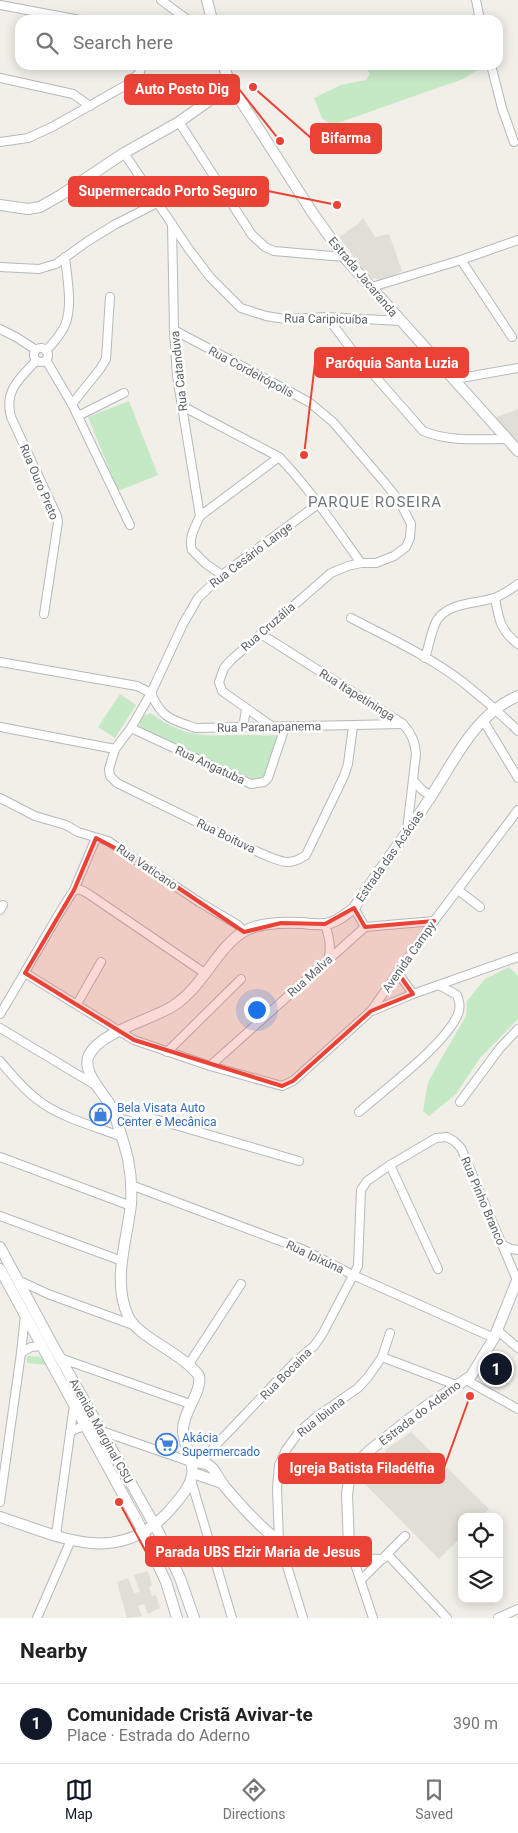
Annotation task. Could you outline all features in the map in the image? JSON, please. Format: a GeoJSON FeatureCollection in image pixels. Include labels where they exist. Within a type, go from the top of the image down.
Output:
{"type":"FeatureCollection","features":[{"type":"Feature","properties":{"kind":"main road"},"geometry":{"type":"LineString","coordinates":[[207,0],[211,15]]}},
{"type":"Feature","properties":{"kind":"main road","name":"Estrada Jacaranda"},"geometry":{"type":"LineString","coordinates":[[226,70],[231,85],[312,212],[344,257],[518,451]]}},
{"type":"Feature","properties":{"kind":"main road"},"geometry":{"type":"LineString","coordinates":[[0,205],[28,209],[40,207],[124,153],[179,122],[231,85]]}},
{"type":"Feature","properties":{"kind":"main road","name":"Estrada das Acácias"},"geometry":{"type":"LineString","coordinates":[[133,1324],[120,1292],[132,1185],[127,1158],[110,1106],[88,1067],[89,1054],[97,1044],[119,1031],[174,1005],[188,994],[227,946],[244,932],[264,925],[325,924],[341,917],[354,908],[431,796],[460,750],[483,720],[496,709],[518,696]]}},
{"type":"Feature","properties":{"kind":"main road","name":"Avenida Marginal CSU"},"geometry":{"type":"LineString","coordinates":[[0,1247],[60,1358],[74,1405],[143,1532],[166,1582],[177,1618]]}},
{"type":"Feature","properties":{"kind":"main road","name":"Avenida Marginal CSU"},"geometry":{"type":"LineString","coordinates":[[0,1270],[41,1346],[102,1432],[155,1525],[180,1578],[194,1618]]}},
{"type":"Feature","properties":{"kind":"main road","name":"Estrada do Aderno"},"geometry":{"type":"LineString","coordinates":[[349,1546],[347,1494],[354,1466],[370,1450],[456,1385],[471,1376],[483,1359],[496,1334],[516,1292],[518,1279]]}},
{"type":"Feature","properties":{"kind":"main road"},"geometry":{"type":"LineString","coordinates":[[133,1324],[189,1364],[195,1370],[200,1380],[190,1404],[183,1430],[192,1472]]}},
{"type":"Feature","properties":{"kind":"main road"},"geometry":{"type":"LineString","coordinates":[[0,1517],[71,1540],[92,1544],[118,1542],[155,1525],[180,1498],[192,1472],[203,1462],[212,1466],[222,1483],[256,1520],[290,1548],[308,1555],[321,1555],[349,1546]]}},
{"type":"Feature","properties":{"kind":"main road"},"geometry":{"type":"LineString","coordinates":[[192,1472],[222,1483]]}},
{"type":"Feature","properties":{"kind":"main road"},"geometry":{"type":"LineString","coordinates":[[166,1582],[180,1578]]}},
{"type":"Feature","properties":{"kind":"street"},"geometry":{"type":"LineString","coordinates":[[161,0],[181,15]]}},
{"type":"Feature","properties":{"kind":"street"},"geometry":{"type":"LineString","coordinates":[[476,0],[479,15]]}},
{"type":"Feature","properties":{"kind":"street"},"geometry":{"type":"LineString","coordinates":[[0,5],[53,15]]}},
{"type":"Feature","properties":{"kind":"street"},"geometry":{"type":"LineString","coordinates":[[0,142],[37,135],[136,78],[141,70]]}},
{"type":"Feature","properties":{"kind":"street"},"geometry":{"type":"LineString","coordinates":[[492,70],[502,108],[514,142]]}},
{"type":"Feature","properties":{"kind":"street"},"geometry":{"type":"LineString","coordinates":[[0,78],[73,94],[90,106]]}},
{"type":"Feature","properties":{"kind":"street"},"geometry":{"type":"LineString","coordinates":[[179,122],[252,235],[265,248],[274,251],[344,257]]}},
{"type":"Feature","properties":{"kind":"street","name":"Rua Caripicuíba"},"geometry":{"type":"LineString","coordinates":[[124,153],[210,277],[241,308],[266,316],[285,319],[327,317],[401,321]]}},
{"type":"Feature","properties":{"kind":"street"},"geometry":{"type":"LineString","coordinates":[[0,267],[39,269],[56,264],[114,225],[157,203]]}},
{"type":"Feature","properties":{"kind":"street","name":"Rua Catanduva"},"geometry":{"type":"LineString","coordinates":[[172,224],[177,376],[200,516]]}},
{"type":"Feature","properties":{"kind":"street"},"geometry":{"type":"LineString","coordinates":[[372,287],[461,260],[518,240]]}},
{"type":"Feature","properties":{"kind":"street"},"geometry":{"type":"LineString","coordinates":[[46,351],[62,332],[67,321],[69,308],[66,257]]}},
{"type":"Feature","properties":{"kind":"street"},"geometry":{"type":"LineString","coordinates":[[461,260],[512,337]]}},
{"type":"Feature","properties":{"kind":"street"},"geometry":{"type":"LineString","coordinates":[[72,404],[97,374],[106,359],[110,297]]}},
{"type":"Feature","properties":{"kind":"street"},"geometry":{"type":"LineString","coordinates":[[327,317],[352,350],[423,431],[434,436],[457,439],[507,439]]}},
{"type":"Feature","properties":{"kind":"street"},"geometry":{"type":"LineString","coordinates":[[0,329],[36,350],[40,348],[46,351],[48,355],[46,360],[72,404],[130,525]]}},
{"type":"Feature","properties":{"kind":"street","name":"Rua Cordeirópolis"},"geometry":{"type":"LineString","coordinates":[[174,330],[314,406],[333,422],[392,492],[411,524],[410,538],[406,547],[394,556],[381,562],[361,563]]}},
{"type":"Feature","properties":{"kind":"street"},"geometry":{"type":"LineString","coordinates":[[36,350],[34,354],[36,361],[46,360]]}},
{"type":"Feature","properties":{"kind":"street","name":"Rua Ouro Preto"},"geometry":{"type":"LineString","coordinates":[[36,361],[11,390],[8,405],[11,417],[57,516],[58,522],[44,614]]}},
{"type":"Feature","properties":{"kind":"street"},"geometry":{"type":"LineString","coordinates":[[455,379],[518,368]]}},
{"type":"Feature","properties":{"kind":"street"},"geometry":{"type":"LineString","coordinates":[[78,416],[124,393]]}},
{"type":"Feature","properties":{"kind":"street"},"geometry":{"type":"LineString","coordinates":[[182,406],[279,457],[318,504],[361,563]]}},
{"type":"Feature","properties":{"kind":"street"},"geometry":{"type":"LineString","coordinates":[[222,575],[206,564],[192,550],[190,537],[200,516],[279,457]]}},
{"type":"Feature","properties":{"kind":"street","name":"Rua Cesário Lange"},"geometry":{"type":"LineString","coordinates":[[151,693],[183,624],[193,606],[209,586],[318,504]]}},
{"type":"Feature","properties":{"kind":"street","name":"Rua Cruzália"},"geometry":{"type":"LineString","coordinates":[[273,727],[222,691],[219,677],[231,660],[331,573],[361,563]]}},
{"type":"Feature","properties":{"kind":"street"},"geometry":{"type":"LineString","coordinates":[[425,658],[438,619],[446,612],[464,604],[495,598],[518,584]]}},
{"type":"Feature","properties":{"kind":"street"},"geometry":{"type":"LineString","coordinates":[[495,598],[500,626],[518,644]]}},
{"type":"Feature","properties":{"kind":"street"},"geometry":{"type":"LineString","coordinates":[[351,618],[425,658],[462,682],[496,709],[518,731]]}},
{"type":"Feature","properties":{"kind":"street","name":"Rua Itapetininga"},"geometry":{"type":"LineString","coordinates":[[261,634],[403,724],[411,733],[415,745],[407,830]]}},
{"type":"Feature","properties":{"kind":"street"},"geometry":{"type":"LineString","coordinates":[[0,662],[137,686],[151,693]]}},
{"type":"Feature","properties":{"kind":"street","name":"Rua Paranapanema"},"geometry":{"type":"LineString","coordinates":[[151,693],[164,715],[196,728],[403,724]]}},
{"type":"Feature","properties":{"kind":"street","name":"Rua Boituva"},"geometry":{"type":"LineString","coordinates":[[151,693],[115,749],[109,769],[110,776],[117,783],[260,853],[283,862],[290,862],[306,855],[334,798],[348,764],[353,726]]}},
{"type":"Feature","properties":{"kind":"street"},"geometry":{"type":"LineString","coordinates":[[243,728],[246,709]]}},
{"type":"Feature","properties":{"kind":"street"},"geometry":{"type":"LineString","coordinates":[[483,720],[518,778]]}},
{"type":"Feature","properties":{"kind":"street"},"geometry":{"type":"LineString","coordinates":[[0,727],[115,749]]}},
{"type":"Feature","properties":{"kind":"street","name":"Rua Angatuba"},"geometry":{"type":"LineString","coordinates":[[130,728],[251,784],[264,782],[268,778],[285,727]]}},
{"type":"Feature","properties":{"kind":"street"},"geometry":{"type":"LineString","coordinates":[[413,780],[431,796]]}},
{"type":"Feature","properties":{"kind":"street","name":"Rua Vaticano"},"geometry":{"type":"LineString","coordinates":[[0,798],[42,818],[108,841],[199,902],[238,925],[244,932]]}},
{"type":"Feature","properties":{"kind":"street","name":"Avenida Campy"},"geometry":{"type":"LineString","coordinates":[[210,1066],[282,1086],[293,1081],[371,1011],[434,920],[518,810]]}},
{"type":"Feature","properties":{"kind":"street"},"geometry":{"type":"LineString","coordinates":[[0,1014],[73,891],[96,838]]}},
{"type":"Feature","properties":{"kind":"street"},"geometry":{"type":"LineString","coordinates":[[73,891],[80,889],[90,895],[206,974]]}},
{"type":"Feature","properties":{"kind":"street"},"geometry":{"type":"LineString","coordinates":[[458,890],[480,907]]}},
{"type":"Feature","properties":{"kind":"street"},"geometry":{"type":"LineString","coordinates":[[354,908],[365,927],[434,920]]}},
{"type":"Feature","properties":{"kind":"street"},"geometry":{"type":"LineString","coordinates":[[325,924],[331,951],[328,960]]}},
{"type":"Feature","properties":{"kind":"street","name":"Rua Malva"},"geometry":{"type":"LineString","coordinates":[[210,1066],[365,927]]}},
{"type":"Feature","properties":{"kind":"street"},"geometry":{"type":"LineString","coordinates":[[371,1011],[518,957]]}},
{"type":"Feature","properties":{"kind":"street"},"geometry":{"type":"LineString","coordinates":[[77,1004],[101,962]]}},
{"type":"Feature","properties":{"kind":"street"},"geometry":{"type":"LineString","coordinates":[[25,973],[134,1040],[210,1066]]}},
{"type":"Feature","properties":{"kind":"street"},"geometry":{"type":"LineString","coordinates":[[398,973],[413,994]]}},
{"type":"Feature","properties":{"kind":"street"},"geometry":{"type":"LineString","coordinates":[[167,1052],[241,979]]}},
{"type":"Feature","properties":{"kind":"street"},"geometry":{"type":"LineString","coordinates":[[359,1112],[434,1046],[452,1024],[460,1008],[456,995],[439,985]]}},
{"type":"Feature","properties":{"kind":"street"},"geometry":{"type":"LineString","coordinates":[[0,1028],[97,1086]]}},
{"type":"Feature","properties":{"kind":"street"},"geometry":{"type":"LineString","coordinates":[[460,1102],[500,1048],[518,1030]]}},
{"type":"Feature","properties":{"kind":"street"},"geometry":{"type":"LineString","coordinates":[[0,1061],[39,1102],[54,1110],[120,1136]]}},
{"type":"Feature","properties":{"kind":"street"},"geometry":{"type":"LineString","coordinates":[[110,1106],[299,1161]]}},
{"type":"Feature","properties":{"kind":"street","name":"Rua Pinho Branco"},"geometry":{"type":"LineString","coordinates":[[353,1275],[358,1266],[359,1259],[361,1190],[367,1181],[436,1138],[447,1137],[454,1140],[461,1148],[501,1244],[518,1279]]}},
{"type":"Feature","properties":{"kind":"street"},"geometry":{"type":"LineString","coordinates":[[0,1157],[130,1206]]}},
{"type":"Feature","properties":{"kind":"street"},"geometry":{"type":"LineString","coordinates":[[390,1165],[438,1269]]}},
{"type":"Feature","properties":{"kind":"street","name":"Rua Ipixúna"},"geometry":{"type":"LineString","coordinates":[[132,1185],[304,1250],[353,1275],[496,1334],[518,1348]]}},
{"type":"Feature","properties":{"kind":"street"},"geometry":{"type":"LineString","coordinates":[[0,1216],[122,1261]]}},
{"type":"Feature","properties":{"kind":"street"},"geometry":{"type":"LineString","coordinates":[[501,1244],[511,1250],[518,1250]]}},
{"type":"Feature","properties":{"kind":"street","name":"Rua Bocaina"},"geometry":{"type":"LineString","coordinates":[[203,1462],[214,1447],[296,1361],[314,1346],[323,1333],[353,1275]]}},
{"type":"Feature","properties":{"kind":"street"},"geometry":{"type":"LineString","coordinates":[[18,1280],[48,1294],[133,1324]]}},
{"type":"Feature","properties":{"kind":"street"},"geometry":{"type":"LineString","coordinates":[[189,1364],[241,1284]]}},
{"type":"Feature","properties":{"kind":"street"},"geometry":{"type":"LineString","coordinates":[[18,1304],[28,1297],[48,1294]]}},
{"type":"Feature","properties":{"kind":"street"},"geometry":{"type":"LineString","coordinates":[[0,1502],[22,1353],[25,1315]]}},
{"type":"Feature","properties":{"kind":"street","name":"Rua Ibiuna"},"geometry":{"type":"LineString","coordinates":[[303,1618],[279,1540],[278,1465],[286,1450],[304,1427],[358,1388],[382,1357],[390,1333]]}},
{"type":"Feature","properties":{"kind":"street"},"geometry":{"type":"LineString","coordinates":[[22,1353],[31,1347],[41,1346]]}},
{"type":"Feature","properties":{"kind":"street"},"geometry":{"type":"LineString","coordinates":[[382,1357],[456,1385]]}},
{"type":"Feature","properties":{"kind":"street"},"geometry":{"type":"LineString","coordinates":[[60,1358],[190,1404]]}},
{"type":"Feature","properties":{"kind":"street"},"geometry":{"type":"LineString","coordinates":[[466,1380],[518,1409]]}},
{"type":"Feature","properties":{"kind":"street"},"geometry":{"type":"LineString","coordinates":[[56,1535],[74,1405]]}},
{"type":"Feature","properties":{"kind":"street"},"geometry":{"type":"LineString","coordinates":[[70,1432],[87,1426],[192,1472],[232,1618]]}},
{"type":"Feature","properties":{"kind":"street"},"geometry":{"type":"LineString","coordinates":[[361,1580],[405,1536]]}},
{"type":"Feature","properties":{"kind":"street"},"geometry":{"type":"LineString","coordinates":[[37,1618],[71,1540]]}},
{"type":"Feature","properties":{"kind":"street"},"geometry":{"type":"LineString","coordinates":[[349,1546],[373,1618]]}},
{"type":"Feature","properties":{"kind":"street"},"geometry":{"type":"LineString","coordinates":[[353,1558],[385,1557],[447,1618]]}},
{"type":"Feature","properties":{"kind":"street"},"geometry":{"type":"LineString","coordinates":[[498,1618],[518,1609]]}},
{"type":"Feature","properties":{"kind":"highlighted area"},"geometry":{"type":"Polygon","coordinates":[[[96,838],[134,858],[244,932],[281,923],[325,924],[354,908],[365,927],[434,921],[398,973],[413,994],[371,1011],[293,1081],[282,1086],[134,1040],[25,973],[74,890],[96,838]]]}},
{"type":"Feature","properties":{"kind":"shaded area"},"geometry":{"type":"Polygon","coordinates":[[[363,218],[375,237],[389,234],[402,271],[390,278],[381,280],[369,277],[339,237],[358,224],[363,218]]]}},
{"type":"Feature","properties":{"kind":"shaded area"},"geometry":{"type":"Polygon","coordinates":[[[518,409],[518,445],[494,418],[518,409]]]}},
{"type":"Feature","properties":{"kind":"shaded area"},"geometry":{"type":"Polygon","coordinates":[[[411,1432],[489,1509],[485,1513],[458,1513],[458,1540],[439,1559],[361,1480],[387,1460],[385,1450],[411,1432]]]}},
{"type":"Feature","properties":{"kind":"shaded area"},"geometry":{"type":"Polygon","coordinates":[[[148,1571],[152,1585],[149,1587],[152,1596],[156,1595],[160,1608],[148,1614],[144,1604],[138,1606],[142,1616],[127,1618],[117,1582],[128,1578],[134,1593],[140,1592],[134,1575],[148,1571]]]}},
{"type":"Feature","properties":{"kind":"green space"},"geometry":{"type":"Polygon","coordinates":[[[368,70],[478,70],[463,79],[332,125],[322,118],[314,98],[341,85],[366,80],[370,74],[368,70]]]}},
{"type":"Feature","properties":{"kind":"green space"},"geometry":{"type":"Polygon","coordinates":[[[129,401],[158,475],[118,491],[88,417],[129,401]]]}},
{"type":"Feature","properties":{"kind":"green space"},"geometry":{"type":"Polygon","coordinates":[[[120,694],[136,705],[115,738],[98,727],[120,694]]]}},
{"type":"Feature","properties":{"kind":"green space"},"geometry":{"type":"Polygon","coordinates":[[[151,713],[173,727],[203,735],[278,735],[264,778],[258,780],[245,776],[139,727],[141,717],[151,713]]]}},
{"type":"Feature","properties":{"kind":"green space"},"geometry":{"type":"Polygon","coordinates":[[[509,967],[518,976],[518,1019],[480,1058],[456,1094],[429,1116],[423,1111],[428,1082],[466,1016],[467,1001],[485,979],[509,967]]]}},
{"type":"Feature","properties":{"kind":"green space"},"geometry":{"type":"Polygon","coordinates":[[[27,1356],[43,1357],[47,1365],[27,1363],[27,1356]]]}},
{"type":"Feature","properties":{"kind":"place","name":"Bifarma"},"geometry":{"type":"Point","coordinates":[253,87]}},
{"type":"Feature","properties":{"kind":"place","name":"Auto Posto Dig"},"geometry":{"type":"Point","coordinates":[280,141]}},
{"type":"Feature","properties":{"kind":"place","name":"Supermercado Porto Seguro"},"geometry":{"type":"Point","coordinates":[337,205]}},
{"type":"Feature","properties":{"kind":"place","name":"Paróquia Santa Luzia"},"geometry":{"type":"Point","coordinates":[304,455]}},
{"type":"Feature","properties":{"kind":"place","name":"Bela Visata Auto Center e Mecânica"},"geometry":{"type":"Point","coordinates":[101,1115]}},
{"type":"Feature","properties":{"kind":"place","name":"Comunidade Cristã Avivar-te"},"geometry":{"type":"Point","coordinates":[496,1369]}},
{"type":"Feature","properties":{"kind":"place","name":"Igreja Batista Filadélfia"},"geometry":{"type":"Point","coordinates":[470,1396]}},
{"type":"Feature","properties":{"kind":"place","name":"Akácia Supermercado"},"geometry":{"type":"Point","coordinates":[166,1445]}},
{"type":"Feature","properties":{"kind":"place","name":"Parada UBS Elzir Maria de Jesus"},"geometry":{"type":"Point","coordinates":[119,1502]}},
{"type":"Feature","properties":{"kind":"district","name":"PARQUE ROSEIRA"},"geometry":{"type":"Point","coordinates":[375,502]}}]}
